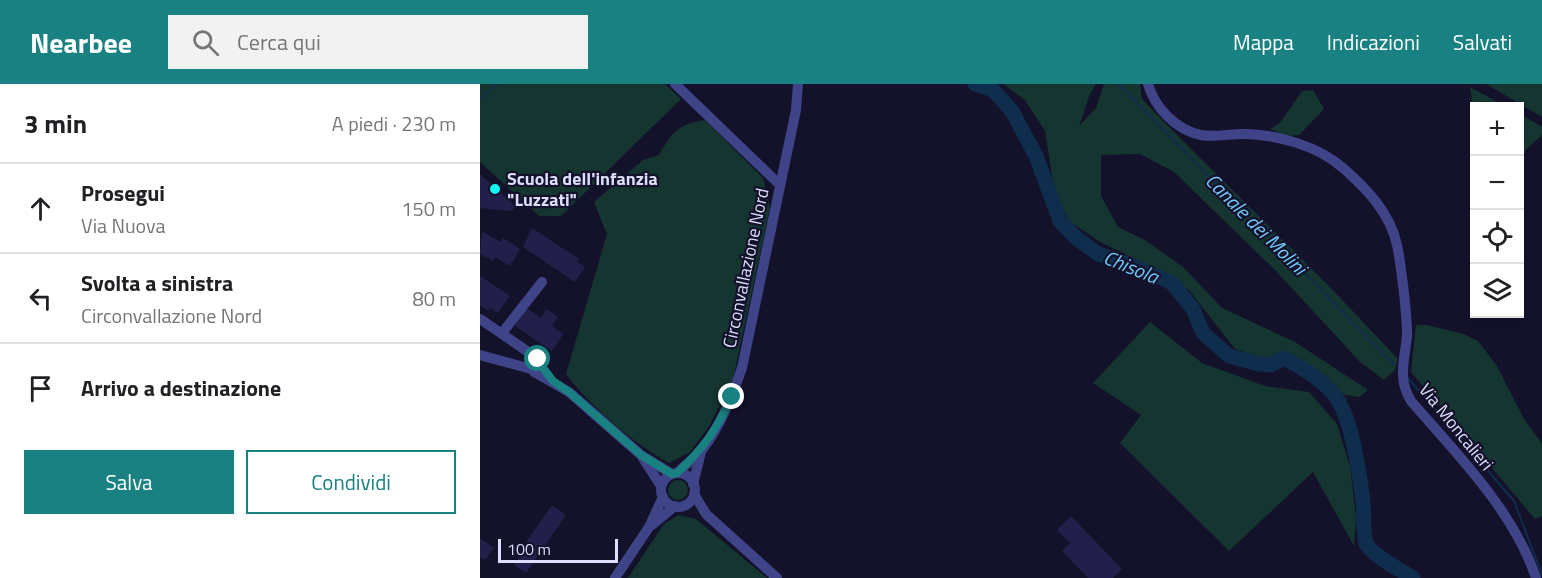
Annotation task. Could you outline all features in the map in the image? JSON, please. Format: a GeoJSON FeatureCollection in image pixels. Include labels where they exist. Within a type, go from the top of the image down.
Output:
{"type":"FeatureCollection","features":[{"type":"Feature","properties":{"kind":"street"},"geometry":{"type":"LineString","coordinates":[[675,84],[780,185]]}},
{"type":"Feature","properties":{"kind":"street","name":"Circonvallazione Nord"},"geometry":{"type":"LineString","coordinates":[[675,473],[701,450],[717,426],[732,397],[742,368],[796,110],[798,84]]}},
{"type":"Feature","properties":{"kind":"street","name":"Via Moncalieri"},"geometry":{"type":"LineString","coordinates":[[1148,84],[1158,105],[1184,130],[1202,135],[1245,133],[1270,136],[1295,143],[1320,153],[1338,164],[1374,197],[1387,218],[1397,244],[1407,334],[1402,377],[1404,390],[1491,497],[1513,528],[1536,578]]}},
{"type":"Feature","properties":{"kind":"street"},"geometry":{"type":"LineString","coordinates":[[502,333],[542,282]]}},
{"type":"Feature","properties":{"kind":"street"},"geometry":{"type":"LineString","coordinates":[[480,319],[525,351],[536,367],[569,392],[641,455],[675,473],[687,476],[706,514],[777,578]]}},
{"type":"Feature","properties":{"kind":"street"},"geometry":{"type":"LineString","coordinates":[[480,355],[536,367]]}},
{"type":"Feature","properties":{"kind":"street","name":"Circonvallazione Nord"},"geometry":{"type":"LineString","coordinates":[[693,489],[701,450]]}},
{"type":"Feature","properties":{"kind":"street"},"geometry":{"type":"LineString","coordinates":[[641,455],[666,501],[706,514]]}},
{"type":"Feature","properties":{"kind":"street"},"geometry":{"type":"LineString","coordinates":[[615,578],[649,527],[662,492],[663,481],[675,473]]}},
{"type":"Feature","properties":{"kind":"street"},"geometry":{"type":"LineString","coordinates":[[649,527],[678,506],[689,501],[693,489]]}},
{"type":"Feature","properties":{"kind":"green space"},"geometry":{"type":"Polygon","coordinates":[[[480,84],[665,84],[681,99],[561,216],[539,216],[480,162],[480,84]]]}},
{"type":"Feature","properties":{"kind":"green space"},"geometry":{"type":"Polygon","coordinates":[[[1003,84],[1096,84],[1090,94],[1079,126],[1096,108],[1104,84],[1140,84],[1142,99],[1328,285],[1398,359],[1395,370],[1384,380],[1360,362],[1276,271],[1174,172],[1140,154],[1101,155],[1101,196],[1118,227],[1145,240],[1183,267],[1222,308],[1295,342],[1368,390],[1359,397],[1345,395],[1300,360],[1284,354],[1268,360],[1235,349],[1189,290],[1149,265],[1102,243],[1069,221],[1054,188],[1045,131],[1025,100],[1003,84]]]}},
{"type":"Feature","properties":{"kind":"green space"},"geometry":{"type":"Polygon","coordinates":[[[1486,84],[1542,84],[1542,117],[1524,106],[1524,102],[1517,102],[1486,84]]]}},
{"type":"Feature","properties":{"kind":"green space"},"geometry":{"type":"Polygon","coordinates":[[[1470,87],[1498,102],[1472,102],[1470,87]]]}},
{"type":"Feature","properties":{"kind":"green space"},"geometry":{"type":"Polygon","coordinates":[[[1313,90],[1324,109],[1299,135],[1286,136],[1270,129],[1280,123],[1302,91],[1313,90]]]}},
{"type":"Feature","properties":{"kind":"green space"},"geometry":{"type":"Polygon","coordinates":[[[1524,116],[1542,127],[1542,135],[1524,151],[1524,116]]]}},
{"type":"Feature","properties":{"kind":"green space"},"geometry":{"type":"Polygon","coordinates":[[[705,120],[763,178],[770,208],[733,379],[709,426],[690,452],[669,463],[613,423],[566,374],[607,234],[594,202],[643,160],[659,155],[677,130],[688,124],[705,120]]]}},
{"type":"Feature","properties":{"kind":"green space"},"geometry":{"type":"Polygon","coordinates":[[[1150,322],[1202,363],[1265,386],[1309,392],[1337,424],[1350,467],[1356,517],[1354,546],[1313,472],[1229,551],[1120,443],[1141,415],[1093,383],[1150,322]]]}},
{"type":"Feature","properties":{"kind":"green space"},"geometry":{"type":"Polygon","coordinates":[[[1416,325],[1427,325],[1463,334],[1478,341],[1497,366],[1524,419],[1542,444],[1542,516],[1535,519],[1411,372],[1416,325]]]}},
{"type":"Feature","properties":{"kind":"green space"},"geometry":{"type":"Polygon","coordinates":[[[678,480],[685,483],[688,490],[685,497],[678,500],[671,497],[668,490],[671,483],[678,480]]]}},
{"type":"Feature","properties":{"kind":"green space"},"geometry":{"type":"Polygon","coordinates":[[[678,515],[696,519],[767,578],[628,578],[664,524],[678,515]]]}},
{"type":"Feature","properties":{"kind":"building"},"geometry":{"type":"Polygon","coordinates":[[[480,174],[515,206],[512,211],[480,208],[480,174]]]}},
{"type":"Feature","properties":{"kind":"building"},"geometry":{"type":"Polygon","coordinates":[[[532,228],[579,259],[577,262],[585,267],[575,282],[523,247],[532,228]]]}},
{"type":"Feature","properties":{"kind":"building"},"geometry":{"type":"Polygon","coordinates":[[[482,231],[500,242],[503,238],[520,249],[510,266],[495,257],[493,261],[480,254],[482,231]]]}},
{"type":"Feature","properties":{"kind":"building"},"geometry":{"type":"Polygon","coordinates":[[[480,276],[510,296],[498,313],[490,308],[488,311],[480,305],[480,276]]]}},
{"type":"Feature","properties":{"kind":"building"},"geometry":{"type":"Polygon","coordinates":[[[526,308],[541,318],[546,309],[558,317],[552,326],[563,334],[552,351],[515,326],[526,308]]]}},
{"type":"Feature","properties":{"kind":"building"},"geometry":{"type":"Polygon","coordinates":[[[552,505],[566,515],[526,573],[514,565],[529,544],[526,542],[552,505]]]}},
{"type":"Feature","properties":{"kind":"building"},"geometry":{"type":"Polygon","coordinates":[[[1071,516],[1122,569],[1113,578],[1088,578],[1062,551],[1070,543],[1057,530],[1071,516]]]}},
{"type":"Feature","properties":{"kind":"building"},"geometry":{"type":"Polygon","coordinates":[[[480,538],[494,548],[485,560],[480,557],[480,538]]]}},
{"type":"Feature","properties":{"kind":"waterway"},"geometry":{"type":"LineString","coordinates":[[480,100],[497,84]]}},
{"type":"Feature","properties":{"kind":"waterway","name":"Chisola"},"geometry":{"type":"LineString","coordinates":[[975,84],[993,90],[1012,111],[1036,156],[1060,221],[1075,237],[1098,254],[1132,265],[1172,283],[1193,309],[1203,333],[1229,356],[1271,365],[1283,358],[1309,373],[1332,392],[1345,414],[1354,444],[1363,501],[1366,543],[1380,558],[1413,578]]}},
{"type":"Feature","properties":{"kind":"waterway","name":"Canale dei Molini"},"geometry":{"type":"LineString","coordinates":[[1118,84],[1395,365]]}},
{"type":"Feature","properties":{"kind":"waterway","name":"Canale dei Molini"},"geometry":{"type":"LineString","coordinates":[[1407,377],[1514,501],[1542,575]]}},
{"type":"Feature","properties":{"kind":"place","name":"Scuola dell'infanzia \"Luzzati\""},"geometry":{"type":"Point","coordinates":[495,189]}},
{"type":"Feature","properties":{"kind":"route"},"geometry":{"type":"LineString","coordinates":[[538,359],[543,363],[543,368],[553,381],[569,392],[641,455],[672,474],[677,473],[701,450],[732,397]]}}]}
